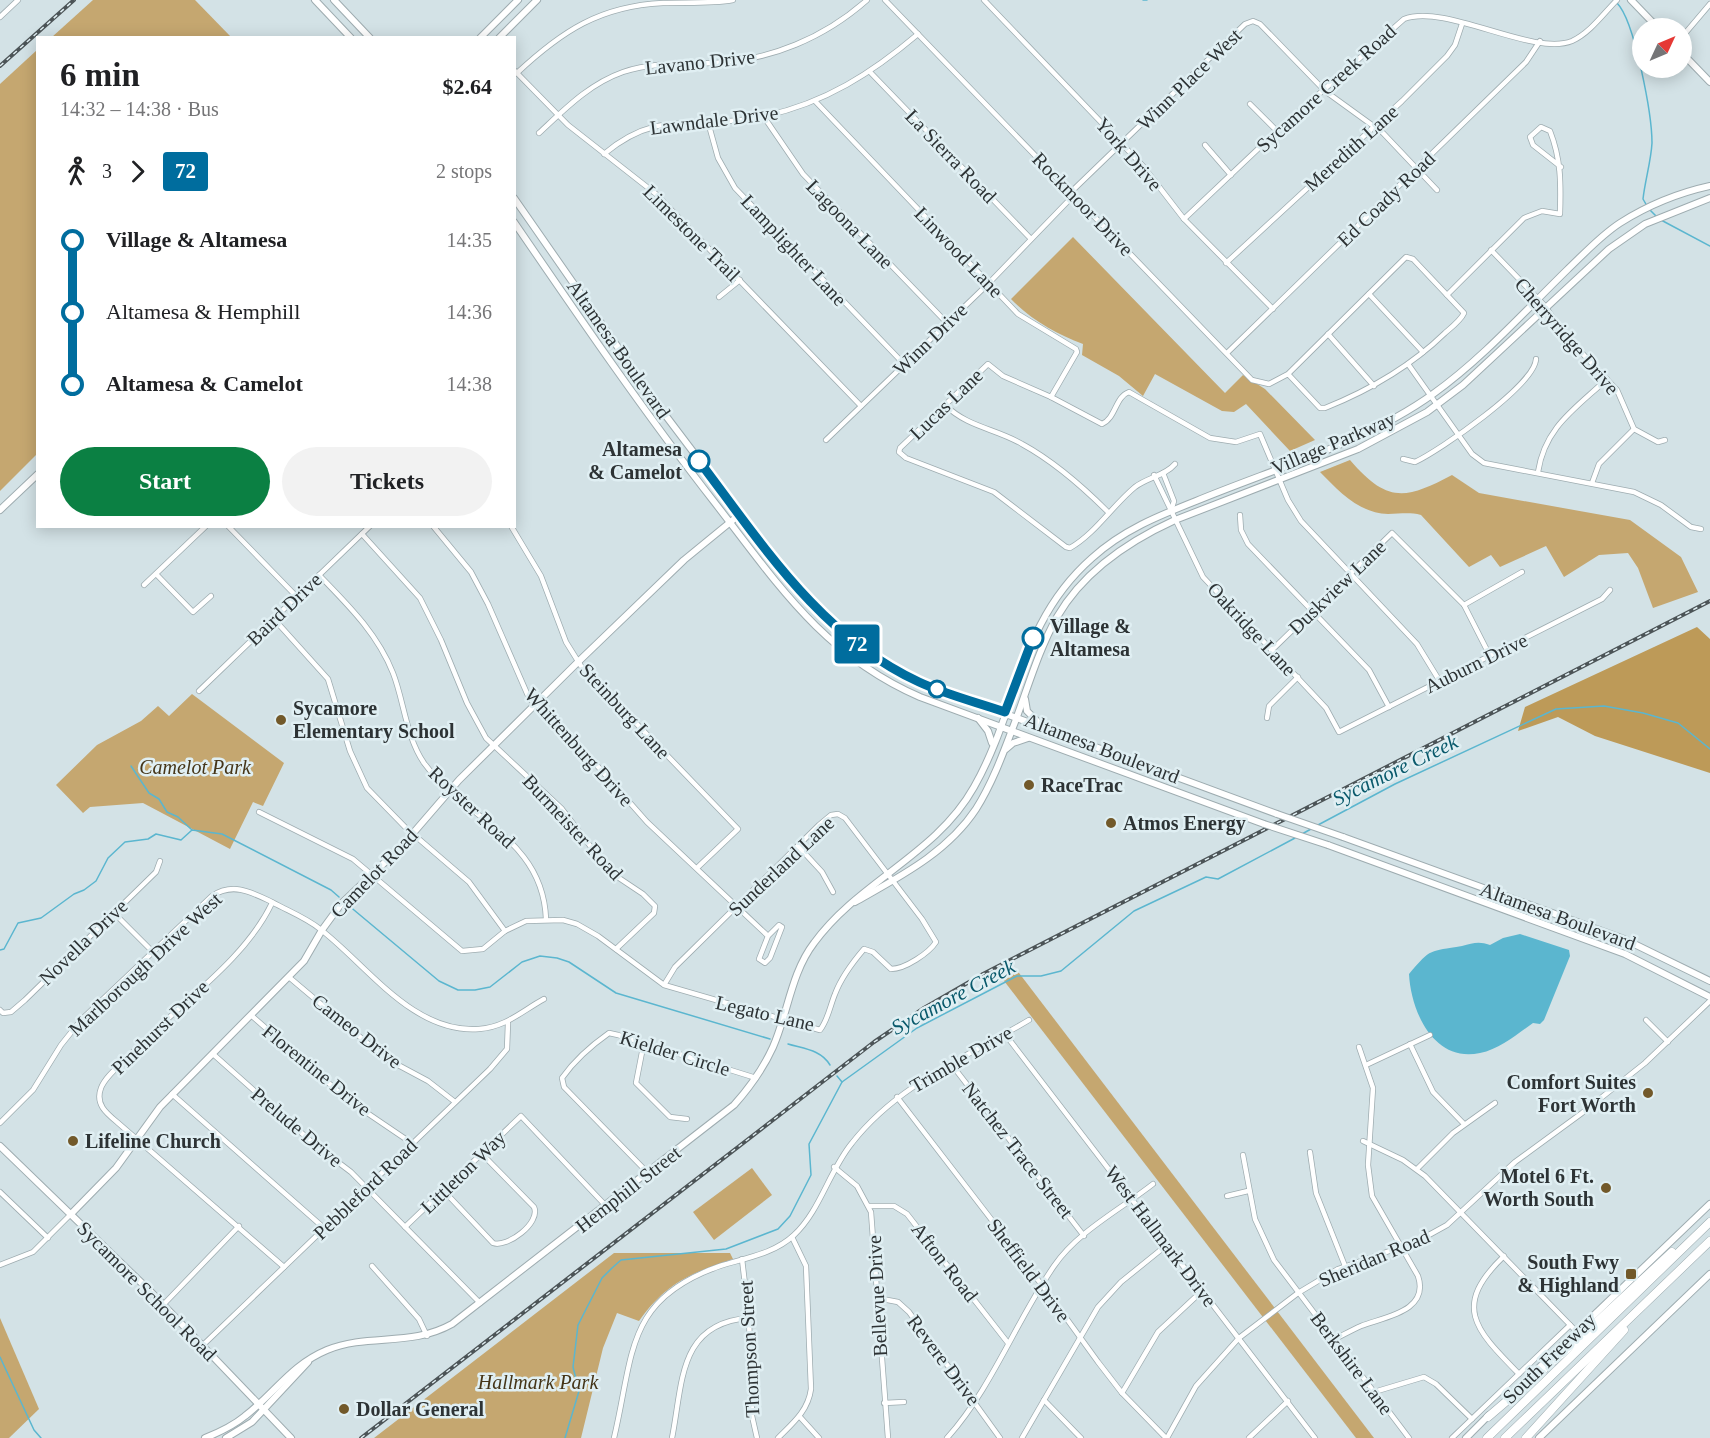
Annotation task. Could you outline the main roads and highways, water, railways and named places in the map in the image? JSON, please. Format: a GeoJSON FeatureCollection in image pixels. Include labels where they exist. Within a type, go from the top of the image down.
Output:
{"type":"FeatureCollection","features":[{"type":"Feature","properties":{"kind":"highway"},"geometry":{"type":"LineString","coordinates":[[1488,1417],[1571,1346],[1710,1216]]}},
{"type":"Feature","properties":{"kind":"highway","name":"South Freeway"},"geometry":{"type":"LineString","coordinates":[[1487,1438],[1710,1222]]}},
{"type":"Feature","properties":{"kind":"highway","name":"South Freeway"},"geometry":{"type":"LineString","coordinates":[[1505,1438],[1710,1241]]}},
{"type":"Feature","properties":{"kind":"highway"},"geometry":{"type":"LineString","coordinates":[[1526,1438],[1678,1271]]}},
{"type":"Feature","properties":{"kind":"main road"},"geometry":{"type":"LineString","coordinates":[[315,0],[349,36]]}},
{"type":"Feature","properties":{"kind":"main road"},"geometry":{"type":"LineString","coordinates":[[334,0],[368,36]]}},
{"type":"Feature","properties":{"kind":"main road"},"geometry":{"type":"LineString","coordinates":[[483,36],[518,0]]}},
{"type":"Feature","properties":{"kind":"main road"},"geometry":{"type":"LineString","coordinates":[[501,36],[537,0]]}},
{"type":"Feature","properties":{"kind":"main road"},"geometry":{"type":"LineString","coordinates":[[1631,0],[1648,18]]}},
{"type":"Feature","properties":{"kind":"main road"},"geometry":{"type":"LineString","coordinates":[[342,27],[355,21]]}},
{"type":"Feature","properties":{"kind":"main road"},"geometry":{"type":"LineString","coordinates":[[1692,63],[1710,82]]}},
{"type":"Feature","properties":{"kind":"main road","name":"Village Parkway"},"geometry":{"type":"LineString","coordinates":[[1000,726],[1036,629],[1077,572],[1111,542],[1133,527],[1370,429],[1430,397],[1466,368],[1606,233],[1637,214],[1687,192],[1710,186]]}},
{"type":"Feature","properties":{"kind":"main road","name":"Village Parkway"},"geometry":{"type":"LineString","coordinates":[[1012,730],[1048,635],[1068,602],[1116,553],[1153,530],[1175,520],[1380,439],[1464,385],[1545,306],[1609,249],[1645,224],[1710,198]]}},
{"type":"Feature","properties":{"kind":"main road","name":"Altamesa Boulevard"},"geometry":{"type":"LineString","coordinates":[[516,201],[739,515],[805,597],[853,642],[919,682],[953,696],[1042,725],[1277,814],[1624,939],[1710,981]]}},
{"type":"Feature","properties":{"kind":"main road","name":"Altamesa Boulevard"},"geometry":{"type":"LineString","coordinates":[[516,225],[658,430],[800,612],[838,648],[878,676],[910,693],[1625,954],[1710,999]]}},
{"type":"Feature","properties":{"kind":"main road"},"geometry":{"type":"LineString","coordinates":[[603,351],[615,343]]}},
{"type":"Feature","properties":{"kind":"main road"},"geometry":{"type":"LineString","coordinates":[[0,510],[36,476]]}},
{"type":"Feature","properties":{"kind":"main road","name":"Camelot Road"},"geometry":{"type":"LineString","coordinates":[[71,1214],[110,1176],[172,1094],[304,962],[322,930],[341,904],[413,833],[451,789],[493,746],[578,662],[684,560],[739,515]]}},
{"type":"Feature","properties":{"kind":"main road"},"geometry":{"type":"LineString","coordinates":[[1058,596],[1068,602]]}},
{"type":"Feature","properties":{"kind":"main road"},"geometry":{"type":"LineString","coordinates":[[1025,695],[1027,711],[1042,725]]}},
{"type":"Feature","properties":{"kind":"main road"},"geometry":{"type":"LineString","coordinates":[[978,718],[991,736],[992,745]]}},
{"type":"Feature","properties":{"kind":"main road","name":"Hemphill Street"},"geometry":{"type":"LineString","coordinates":[[205,1438],[230,1427],[258,1404],[298,1365],[312,1357],[354,1343],[402,1341],[427,1336],[452,1324],[734,1104],[756,1078],[774,1045],[795,979],[811,947],[846,906],[866,888],[888,875],[922,849],[955,815],[975,787],[1000,726]]}},
{"type":"Feature","properties":{"kind":"main road","name":"Hemphill Street"},"geometry":{"type":"LineString","coordinates":[[846,906],[893,882],[941,849],[975,810],[1004,752],[1012,730]]}},
{"type":"Feature","properties":{"kind":"main road"},"geometry":{"type":"LineString","coordinates":[[1004,752],[1012,743],[1033,738]]}},
{"type":"Feature","properties":{"kind":"main road"},"geometry":{"type":"LineString","coordinates":[[1106,765],[1109,751]]}},
{"type":"Feature","properties":{"kind":"main road"},"geometry":{"type":"LineString","coordinates":[[955,815],[964,823]]}},
{"type":"Feature","properties":{"kind":"main road","name":"Sycamore School Road"},"geometry":{"type":"LineString","coordinates":[[0,1146],[163,1305],[291,1438]]}},
{"type":"Feature","properties":{"kind":"main road","name":"South Freeway"},"geometry":{"type":"LineString","coordinates":[[1466,1438],[1710,1204]]}},
{"type":"Feature","properties":{"kind":"main road"},"geometry":{"type":"LineString","coordinates":[[1539,1438],[1710,1274]]}},
{"type":"Feature","properties":{"kind":"main road","name":"Hemphill Street"},"geometry":{"type":"LineString","coordinates":[[226,1438],[252,1422],[264,1411],[312,1357]]}},
{"type":"Feature","properties":{"kind":"water"},"geometry":{"type":"Polygon","coordinates":[[[1520,934],[1569,950],[1570,956],[1544,1020],[1540,1024],[1533,1023],[1501,1045],[1480,1053],[1464,1054],[1450,1050],[1438,1042],[1428,1032],[1414,1004],[1409,974],[1422,959],[1437,950],[1476,943],[1490,945],[1503,938],[1520,934]]]}},
{"type":"Feature","properties":{"kind":"waterway"},"geometry":{"type":"LineString","coordinates":[[1617,3],[1624,13],[1636,48],[1649,112],[1652,143],[1643,199],[1647,206]]}},
{"type":"Feature","properties":{"kind":"waterway"},"geometry":{"type":"LineString","coordinates":[[1650,210],[1657,217]]}},
{"type":"Feature","properties":{"kind":"waterway"},"geometry":{"type":"LineString","coordinates":[[1661,220],[1710,246]]}},
{"type":"Feature","properties":{"kind":"waterway","name":"Sycamore Creek"},"geometry":{"type":"LineString","coordinates":[[1318,825],[1395,784],[1556,709],[1604,706],[1643,713],[1678,723],[1710,749]]}},
{"type":"Feature","properties":{"kind":"waterway"},"geometry":{"type":"LineString","coordinates":[[131,766],[149,793],[159,799],[167,812],[178,817],[192,830]]}},
{"type":"Feature","properties":{"kind":"waterway","name":"Sycamore Creek"},"geometry":{"type":"LineString","coordinates":[[1302,834],[1311,829]]}},
{"type":"Feature","properties":{"kind":"waterway"},"geometry":{"type":"LineString","coordinates":[[0,950],[4,949],[18,923],[41,918],[96,881],[108,858],[125,842],[148,839],[156,834],[181,840],[192,830],[222,834],[331,890],[339,897]]}},
{"type":"Feature","properties":{"kind":"waterway","name":"Sycamore Creek"},"geometry":{"type":"LineString","coordinates":[[565,1438],[579,1391],[573,1367],[578,1325],[602,1278],[621,1260],[726,1249],[778,1229],[790,1216],[811,1175],[809,1144],[842,1082],[917,1028],[1017,976],[1041,976],[1061,971],[1134,911],[1206,877],[1218,879],[1295,838]]}},
{"type":"Feature","properties":{"kind":"waterway"},"geometry":{"type":"LineString","coordinates":[[348,905],[439,981],[458,990],[490,987],[522,962],[540,956],[557,958],[569,962],[616,993],[770,1039]]}},
{"type":"Feature","properties":{"kind":"waterway"},"geometry":{"type":"LineString","coordinates":[[788,1044],[817,1053],[830,1065]]}},
{"type":"Feature","properties":{"kind":"waterway","name":"Sycamore Creek"},"geometry":{"type":"LineString","coordinates":[[837,1076],[842,1082]]}},
{"type":"Feature","properties":{"kind":"waterway"},"geometry":{"type":"LineString","coordinates":[[0,1357],[34,1430],[41,1438]]}},
{"type":"Feature","properties":{"kind":"railway"},"geometry":{"type":"LineString","coordinates":[[0,66],[74,0]]}},
{"type":"Feature","properties":{"kind":"railway"},"geometry":{"type":"LineString","coordinates":[[361,1438],[874,1042],[924,1008],[983,974],[1710,601]]}},
{"type":"Feature","properties":{"kind":"place","name":"Altamesa & Camelot"},"geometry":{"type":"Point","coordinates":[699,461]}},
{"type":"Feature","properties":{"kind":"place","name":"Village & Altamesa"},"geometry":{"type":"Point","coordinates":[1033,638]}},
{"type":"Feature","properties":{"kind":"place","name":"Sycamore Elementary School"},"geometry":{"type":"Point","coordinates":[281,720]}},
{"type":"Feature","properties":{"kind":"place","name":"RaceTrac"},"geometry":{"type":"Point","coordinates":[1029,785]}},
{"type":"Feature","properties":{"kind":"place","name":"Atmos Energy"},"geometry":{"type":"Point","coordinates":[1111,823]}},
{"type":"Feature","properties":{"kind":"place","name":"Comfort Suites Fort Worth"},"geometry":{"type":"Point","coordinates":[1648,1093]}},
{"type":"Feature","properties":{"kind":"place","name":"Lifeline Church"},"geometry":{"type":"Point","coordinates":[73,1141]}},
{"type":"Feature","properties":{"kind":"place","name":"Motel 6 Ft. Worth South"},"geometry":{"type":"Point","coordinates":[1606,1188]}},
{"type":"Feature","properties":{"kind":"place","name":"South Fwy & Highland"},"geometry":{"type":"Point","coordinates":[1631,1274]}},
{"type":"Feature","properties":{"kind":"place","name":"Dollar General"},"geometry":{"type":"Point","coordinates":[344,1409]}},
{"type":"Feature","properties":{"kind":"park label","name":"Camelot Park"},"geometry":{"type":"Point","coordinates":[195,767]}},
{"type":"Feature","properties":{"kind":"park label","name":"Hallmark Park"},"geometry":{"type":"Point","coordinates":[538,1382]}}]}
